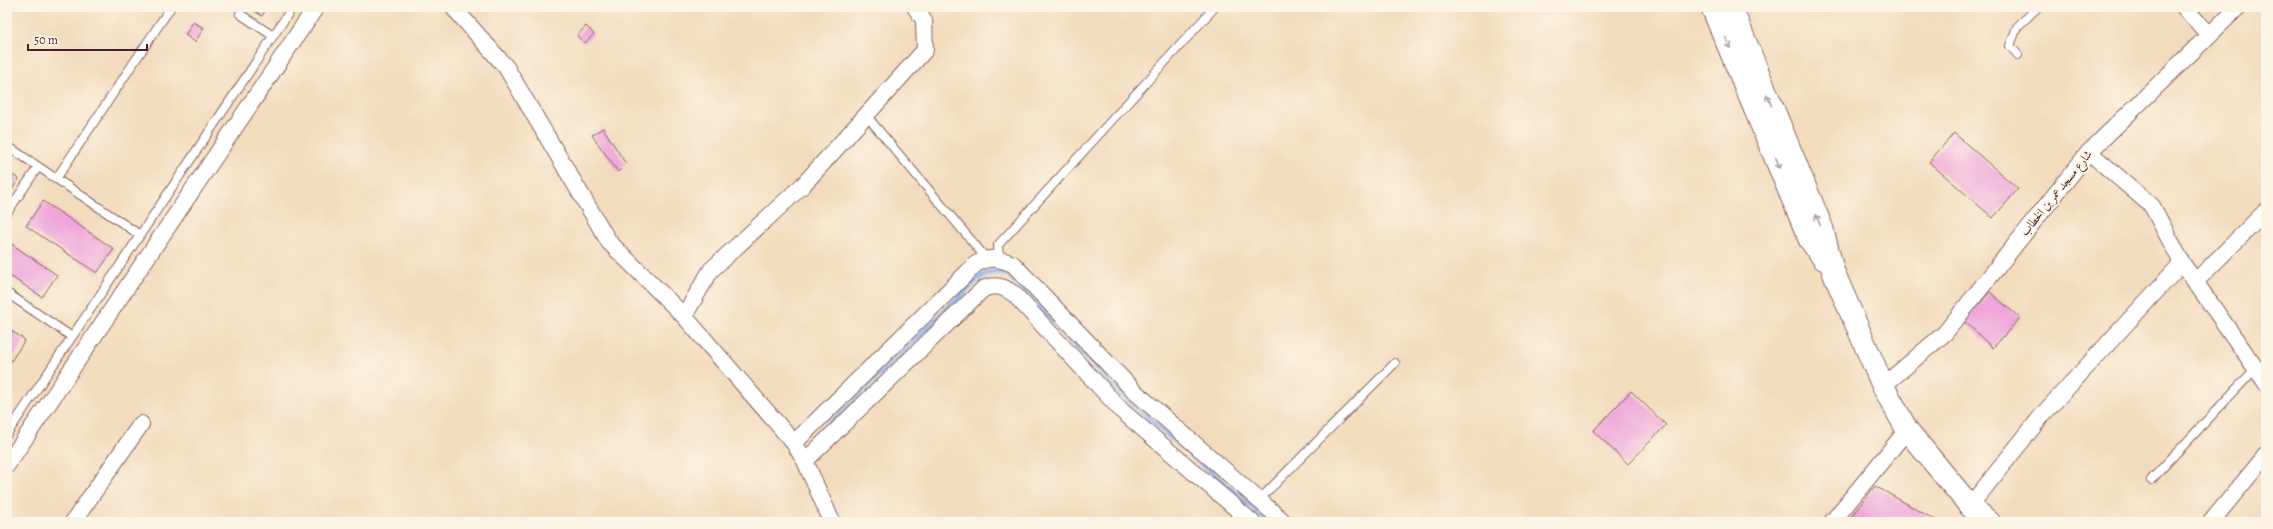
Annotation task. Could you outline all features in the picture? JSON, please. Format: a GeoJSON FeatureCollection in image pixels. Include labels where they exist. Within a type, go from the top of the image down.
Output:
{"type":"FeatureCollection","features":[{"type":"Feature","properties":{"kind":"main road"},"geometry":{"type":"LineString","coordinates":[[1712,7],[1810,240],[1833,271]]}},
{"type":"Feature","properties":{"kind":"main road"},"geometry":{"type":"LineString","coordinates":[[1731,7],[1822,228],[1833,271],[1883,386],[1907,430],[1970,506],[1989,522]]}},
{"type":"Feature","properties":{"kind":"street"},"geometry":{"type":"LineString","coordinates":[[7,464],[316,7]]}},
{"type":"Feature","properties":{"kind":"street"},"geometry":{"type":"LineString","coordinates":[[453,7],[506,67],[609,242],[684,316],[794,443],[805,461],[832,522]]}},
{"type":"Feature","properties":{"kind":"street"},"geometry":{"type":"LineString","coordinates":[[684,316],[711,270],[803,185],[865,114],[925,50],[924,20],[915,7]]}},
{"type":"Feature","properties":{"kind":"street"},"geometry":{"type":"LineString","coordinates":[[2184,7],[2209,35]]}},
{"type":"Feature","properties":{"kind":"street","name":"شارع مسجد عمر بن الخطاب"},"geometry":{"type":"LineString","coordinates":[[1883,386],[1945,333],[2089,152],[2238,7]]}},
{"type":"Feature","properties":{"kind":"street"},"geometry":{"type":"LineString","coordinates":[[2089,152],[2152,206],[2182,263],[2266,383]]}},
{"type":"Feature","properties":{"kind":"street"},"geometry":{"type":"LineString","coordinates":[[2196,282],[2266,211]]}},
{"type":"Feature","properties":{"kind":"street"},"geometry":{"type":"LineString","coordinates":[[794,443],[976,264],[992,258],[1013,264],[1134,391],[1284,522]]}},
{"type":"Feature","properties":{"kind":"street"},"geometry":{"type":"LineString","coordinates":[[1970,506],[2044,413],[2182,263]]}},
{"type":"Feature","properties":{"kind":"street"},"geometry":{"type":"LineString","coordinates":[[805,461],[983,289],[993,285],[1005,287],[1014,294],[1122,411],[1252,522]]}},
{"type":"Feature","properties":{"kind":"street"},"geometry":{"type":"LineString","coordinates":[[73,522],[141,424]]}},
{"type":"Feature","properties":{"kind":"street"},"geometry":{"type":"LineString","coordinates":[[1832,522],[1907,430]]}},
{"type":"Feature","properties":{"kind":"street"},"geometry":{"type":"LineString","coordinates":[[2210,522],[2266,455]]}},
{"type":"Feature","properties":{"kind":"lane"},"geometry":{"type":"LineString","coordinates":[[56,179],[171,7]]}},
{"type":"Feature","properties":{"kind":"lane"},"geometry":{"type":"LineString","coordinates":[[7,434],[290,11],[290,7]]}},
{"type":"Feature","properties":{"kind":"lane"},"geometry":{"type":"LineString","coordinates":[[865,114],[992,258],[998,245],[1215,7]]}},
{"type":"Feature","properties":{"kind":"lane"},"geometry":{"type":"LineString","coordinates":[[2018,55],[2010,46],[2017,27],[2038,7]]}},
{"type":"Feature","properties":{"kind":"lane"},"geometry":{"type":"LineString","coordinates":[[240,14],[273,36]]}},
{"type":"Feature","properties":{"kind":"lane"},"geometry":{"type":"LineString","coordinates":[[9,147],[140,235]]}},
{"type":"Feature","properties":{"kind":"lane"},"geometry":{"type":"LineString","coordinates":[[7,213],[38,167]]}},
{"type":"Feature","properties":{"kind":"lane"},"geometry":{"type":"LineString","coordinates":[[7,293],[72,337]]}},
{"type":"Feature","properties":{"kind":"lane"},"geometry":{"type":"LineString","coordinates":[[1259,500],[1395,363]]}},
{"type":"Feature","properties":{"kind":"lane"},"geometry":{"type":"LineString","coordinates":[[2150,480],[2256,368]]}},
{"type":"Feature","properties":{"kind":"building"},"geometry":{"type":"Polygon","coordinates":[[[249,7],[267,7],[262,16],[249,7]]]}},
{"type":"Feature","properties":{"kind":"building"},"geometry":{"type":"Polygon","coordinates":[[[193,22],[204,28],[195,42],[185,35],[193,22]]]}},
{"type":"Feature","properties":{"kind":"building"},"geometry":{"type":"Polygon","coordinates":[[[586,26],[594,34],[585,43],[577,36],[586,26]]]}},
{"type":"Feature","properties":{"kind":"building"},"geometry":{"type":"Polygon","coordinates":[[[603,128],[626,164],[618,172],[592,135],[603,128]]]}},
{"type":"Feature","properties":{"kind":"building"},"geometry":{"type":"Polygon","coordinates":[[[1954,133],[2018,189],[1993,218],[1929,162],[1954,133]]]}},
{"type":"Feature","properties":{"kind":"building"},"geometry":{"type":"Polygon","coordinates":[[[7,172],[19,179],[7,197],[7,172]]]}},
{"type":"Feature","properties":{"kind":"building"},"geometry":{"type":"Polygon","coordinates":[[[43,201],[114,249],[97,273],[26,226],[43,201]]]}},
{"type":"Feature","properties":{"kind":"building"},"geometry":{"type":"Polygon","coordinates":[[[7,241],[57,275],[42,297],[7,274],[7,241]]]}},
{"type":"Feature","properties":{"kind":"building"},"geometry":{"type":"Polygon","coordinates":[[[1990,292],[2020,318],[1993,348],[1964,321],[1990,292]]]}},
{"type":"Feature","properties":{"kind":"building"},"geometry":{"type":"Polygon","coordinates":[[[7,328],[25,340],[7,367],[7,328]]]}},
{"type":"Feature","properties":{"kind":"building"},"geometry":{"type":"Polygon","coordinates":[[[1631,391],[1666,425],[1628,464],[1593,431],[1631,391]]]}},
{"type":"Feature","properties":{"kind":"building"},"geometry":{"type":"Polygon","coordinates":[[[1875,486],[1939,522],[1847,522],[1875,486]]]}},
{"type":"Feature","properties":{"kind":"waterway"},"geometry":{"type":"LineString","coordinates":[[815,437],[979,278],[987,274],[1001,272],[1009,275],[1122,395],[1269,522]]}}]}
